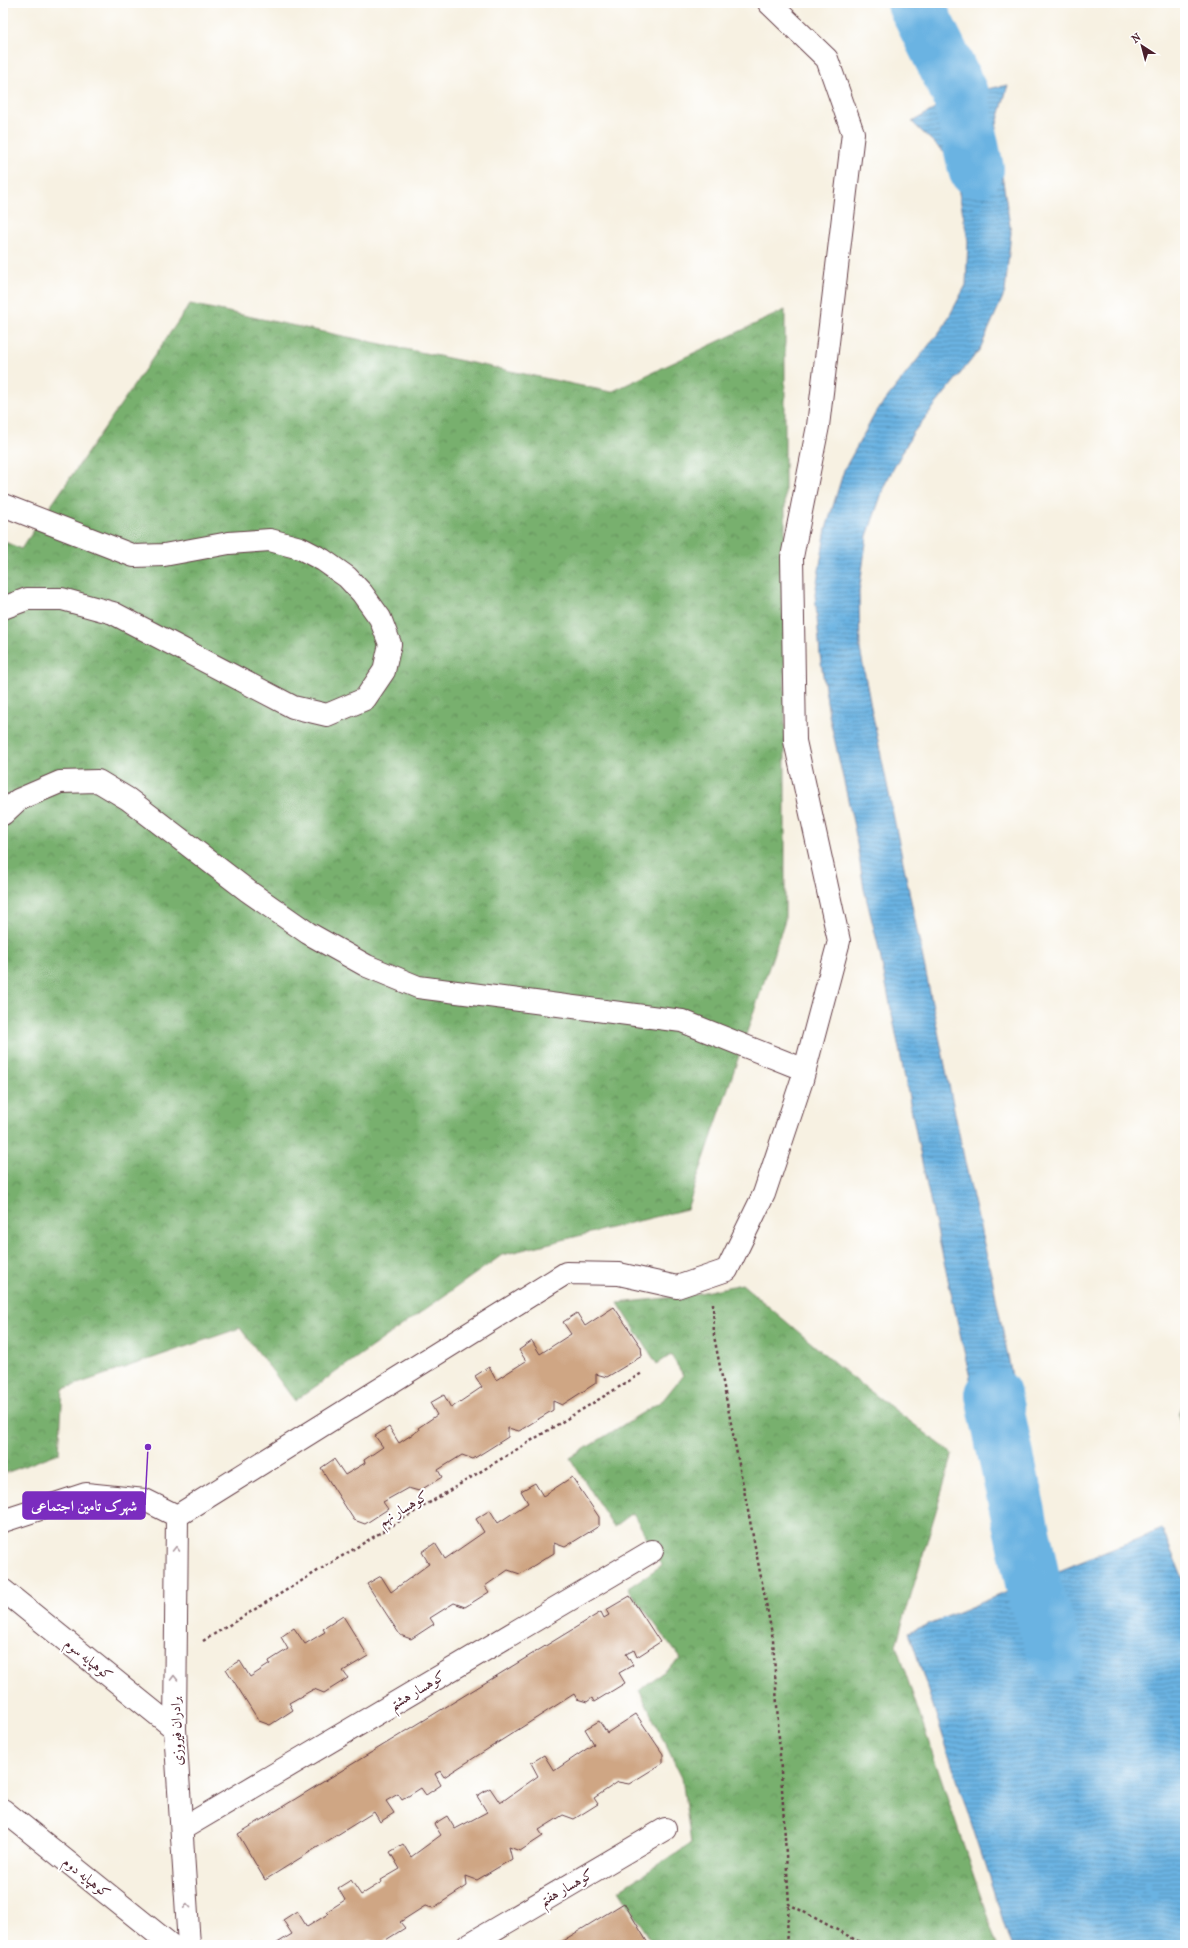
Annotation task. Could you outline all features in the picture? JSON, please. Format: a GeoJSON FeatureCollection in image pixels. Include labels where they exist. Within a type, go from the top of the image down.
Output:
{"type":"FeatureCollection","features":[{"type":"Feature","properties":{"kind":"street"},"geometry":{"type":"LineString","coordinates":[[3,1522],[86,1494],[145,1500],[177,1516],[566,1273],[619,1274],[677,1287],[727,1270],[764,1194],[805,1070],[839,941],[795,741],[792,557],[818,426],[853,133],[827,59],[769,3]]}},
{"type":"Feature","properties":{"kind":"street"},"geometry":{"type":"LineString","coordinates":[[3,505],[134,556],[164,555],[236,542],[270,540],[300,548],[322,560],[347,577],[362,593],[380,618],[390,644],[384,671],[365,699],[327,715],[293,707],[113,613],[62,599],[26,599],[3,608]]}},
{"type":"Feature","properties":{"kind":"street"},"geometry":{"type":"LineString","coordinates":[[3,814],[18,800],[60,782],[98,781],[128,799],[248,891],[308,933],[367,966],[418,987],[682,1021],[805,1070]]}},
{"type":"Feature","properties":{"kind":"street","name":"برادران فیروزی"},"geometry":{"type":"LineString","coordinates":[[177,1516],[174,1659],[175,1728],[189,1945]]}},
{"type":"Feature","properties":{"kind":"street","name":"کوهسار هشتم"},"geometry":{"type":"LineString","coordinates":[[182,1829],[652,1551]]}},
{"type":"Feature","properties":{"kind":"street","name":"کوهپایه سوم"},"geometry":{"type":"LineString","coordinates":[[3,1590],[175,1728]]}},
{"type":"Feature","properties":{"kind":"street","name":"کوهپایه دوم"},"geometry":{"type":"LineString","coordinates":[[3,1810],[171,1945]]}},
{"type":"Feature","properties":{"kind":"street","name":"کوهسار هفتم"},"geometry":{"type":"LineString","coordinates":[[468,1945],[665,1829]]}},
{"type":"Feature","properties":{"kind":"path"},"geometry":{"type":"LineString","coordinates":[[712,1274],[714,1336],[773,1639],[789,1904],[786,1945]]}},
{"type":"Feature","properties":{"kind":"path","name":"کوهسار نهم"},"geometry":{"type":"LineString","coordinates":[[174,1659],[642,1373]]}},
{"type":"Feature","properties":{"kind":"path"},"geometry":{"type":"LineString","coordinates":[[789,1904],[865,1945]]}},
{"type":"Feature","properties":{"kind":"green space"},"geometry":{"type":"Polygon","coordinates":[[[190,304],[611,392],[785,310],[785,920],[687,1209],[502,1255],[295,1401],[240,1328],[63,1389],[59,1453],[3,1474],[3,541],[21,549],[190,304]]]}},
{"type":"Feature","properties":{"kind":"green space"},"geometry":{"type":"Polygon","coordinates":[[[742,1284],[849,1375],[953,1454],[896,1645],[997,1945],[654,1945],[619,1890],[691,1844],[682,1778],[639,1690],[681,1659],[628,1588],[662,1565],[633,1513],[614,1527],[570,1458],[663,1400],[683,1375],[671,1355],[657,1364],[618,1303],[685,1296],[742,1284]]]}},
{"type":"Feature","properties":{"kind":"green space"},"geometry":{"type":"Polygon","coordinates":[[[1185,1399],[1185,1438],[1179,1415],[1185,1399]]]}},
{"type":"Feature","properties":{"kind":"water"},"geometry":{"type":"Polygon","coordinates":[[[1008,85],[991,145],[1001,169],[1011,232],[1005,292],[980,349],[913,433],[885,484],[867,536],[859,592],[860,649],[871,707],[966,1167],[993,1283],[1016,1396],[1034,1466],[992,1476],[925,1177],[878,945],[864,889],[855,831],[829,715],[820,655],[815,594],[826,529],[844,470],[876,412],[944,326],[966,285],[968,241],[953,161],[912,122],[960,94],[1008,85]]]}},
{"type":"Feature","properties":{"kind":"water"},"geometry":{"type":"Polygon","coordinates":[[[1162,1529],[1185,1584],[1185,1945],[1011,1945],[909,1632],[1162,1529]]]}},
{"type":"Feature","properties":{"kind":"building"},"geometry":{"type":"Polygon","coordinates":[[[614,1307],[641,1347],[642,1356],[607,1377],[596,1374],[596,1383],[562,1405],[553,1401],[553,1410],[519,1431],[508,1428],[508,1437],[473,1459],[462,1455],[438,1470],[442,1477],[419,1491],[408,1488],[383,1502],[388,1509],[365,1524],[354,1520],[321,1468],[334,1459],[345,1475],[365,1463],[364,1460],[383,1447],[375,1436],[389,1427],[399,1443],[419,1430],[418,1428],[437,1415],[430,1403],[444,1395],[451,1408],[482,1387],[475,1376],[489,1367],[496,1380],[526,1361],[519,1350],[532,1341],[540,1354],[571,1334],[563,1322],[577,1313],[585,1326],[614,1307]]]}},
{"type":"Feature","properties":{"kind":"building"},"geometry":{"type":"Polygon","coordinates":[[[572,1477],[599,1517],[599,1526],[565,1547],[554,1543],[554,1553],[520,1574],[508,1570],[485,1586],[489,1592],[465,1607],[454,1603],[430,1618],[434,1624],[411,1639],[400,1635],[367,1584],[381,1576],[391,1592],[429,1564],[422,1552],[435,1543],[445,1559],[484,1532],[476,1519],[490,1510],[498,1523],[528,1503],[521,1491],[535,1483],[543,1496],[572,1477]]]}},
{"type":"Feature","properties":{"kind":"building"},"geometry":{"type":"Polygon","coordinates":[[[630,1596],[660,1642],[637,1657],[634,1650],[626,1654],[633,1665],[619,1673],[625,1683],[594,1702],[592,1698],[587,1702],[577,1699],[574,1694],[444,1777],[440,1771],[435,1774],[441,1785],[426,1795],[421,1788],[402,1800],[398,1794],[386,1801],[394,1813],[380,1822],[374,1812],[265,1880],[238,1834],[601,1612],[604,1618],[609,1615],[606,1610],[630,1596]]]}},
{"type":"Feature","properties":{"kind":"building"},"geometry":{"type":"Polygon","coordinates":[[[343,1616],[368,1656],[343,1671],[348,1678],[324,1693],[314,1689],[289,1703],[293,1710],[270,1725],[259,1721],[226,1669],[240,1661],[250,1677],[270,1664],[269,1661],[288,1649],[281,1637],[294,1628],[305,1644],[325,1632],[323,1629],[343,1616]]]}},
{"type":"Feature","properties":{"kind":"building"},"geometry":{"type":"Polygon","coordinates":[[[636,1714],[663,1754],[663,1763],[629,1784],[618,1782],[594,1798],[598,1804],[574,1819],[563,1815],[539,1830],[543,1836],[520,1851],[509,1847],[512,1859],[477,1880],[466,1876],[467,1886],[433,1908],[425,1906],[400,1922],[405,1928],[381,1943],[369,1939],[360,1945],[274,1945],[292,1934],[283,1920],[297,1911],[307,1927],[328,1914],[326,1912],[345,1900],[338,1888],[351,1880],[361,1895],[382,1882],[381,1880],[400,1869],[390,1852],[403,1844],[411,1857],[441,1835],[434,1824],[447,1816],[455,1829],[487,1812],[477,1796],[490,1788],[500,1803],[538,1776],[531,1763],[544,1755],[554,1771],[594,1744],[585,1729],[599,1721],[607,1733],[636,1714]]]}},
{"type":"Feature","properties":{"kind":"building"},"geometry":{"type":"Polygon","coordinates":[[[624,1903],[649,1945],[556,1945],[624,1903]]]}},
{"type":"Feature","properties":{"kind":"building"},"geometry":{"type":"Polygon","coordinates":[[[252,1941],[254,1945],[245,1945],[252,1941]]]}},
{"type":"Feature","properties":{"kind":"waterway"},"geometry":{"type":"LineString","coordinates":[[915,3],[960,94],[976,169]]}},
{"type":"Feature","properties":{"kind":"waterway"},"geometry":{"type":"LineString","coordinates":[[993,1395],[1036,1597],[1057,1654]]}},
{"type":"Feature","properties":{"kind":"place","name":"شهرک تامین اجتماعی"},"geometry":{"type":"Point","coordinates":[148,1447]}}]}
